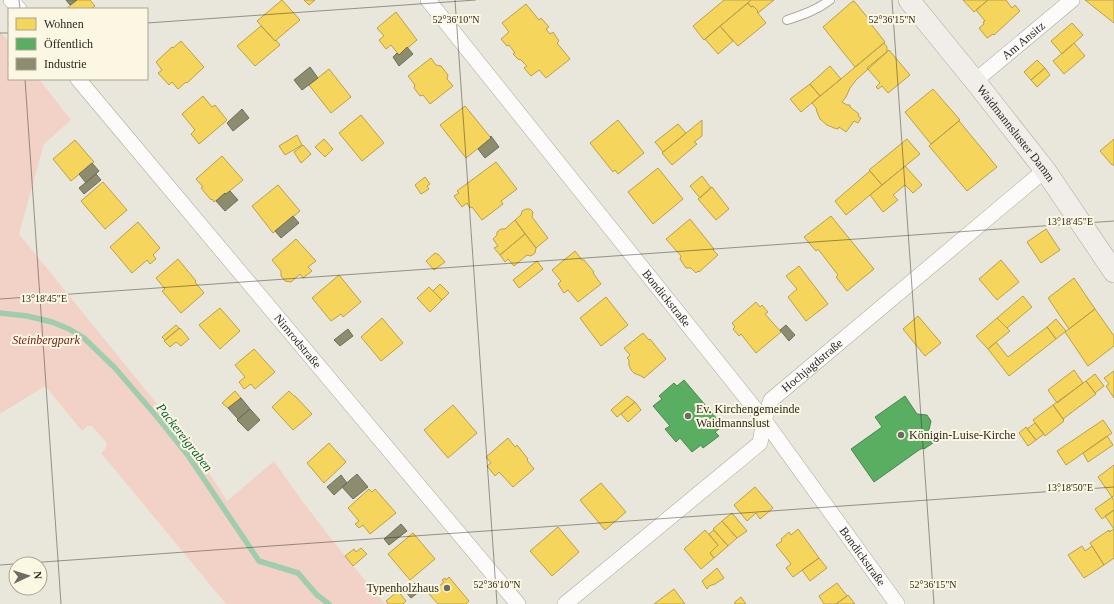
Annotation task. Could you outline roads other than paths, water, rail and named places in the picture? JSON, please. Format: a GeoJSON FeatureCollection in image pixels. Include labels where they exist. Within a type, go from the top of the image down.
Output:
{"type":"FeatureCollection","features":[{"type":"Feature","properties":{"kind":"main road","name":"Waidmannsluster Damm"},"geometry":{"type":"LineString","coordinates":[[909,0],[976,81],[1044,170],[1114,272]]}},
{"type":"Feature","properties":{"kind":"street"},"geometry":{"type":"LineString","coordinates":[[11,0],[18,8]]}},
{"type":"Feature","properties":{"kind":"street","name":"Bondickstraße"},"geometry":{"type":"LineString","coordinates":[[428,0],[764,420],[897,604]]}},
{"type":"Feature","properties":{"kind":"street","name":"Am Ansitz"},"geometry":{"type":"LineString","coordinates":[[976,81],[1072,0]]}},
{"type":"Feature","properties":{"kind":"street","name":"Nimrodstraße"},"geometry":{"type":"LineString","coordinates":[[79,80],[518,604]]}},
{"type":"Feature","properties":{"kind":"street","name":"Hochjagdstraße"},"geometry":{"type":"LineString","coordinates":[[564,604],[760,443],[764,420],[771,400],[1044,170]]}},
{"type":"Feature","properties":{"kind":"lane"},"geometry":{"type":"LineString","coordinates":[[788,20],[813,11],[830,0]]}},
{"type":"Feature","properties":{"kind":"waterway","name":"Packereigraben"},"geometry":{"type":"LineString","coordinates":[[0,313],[27,316],[52,322],[69,329],[84,338],[115,368],[187,454],[259,561],[298,573],[317,595],[329,604]]}},
{"type":"Feature","properties":{"kind":"place","name":"Ev. Kirchengemeinde Waidmannslust"},"geometry":{"type":"Point","coordinates":[688,416]}},
{"type":"Feature","properties":{"kind":"place","name":"Königin-Luise-Kirche"},"geometry":{"type":"Point","coordinates":[901,435]}},
{"type":"Feature","properties":{"kind":"place","name":"Typenholzhaus"},"geometry":{"type":"Point","coordinates":[447,588]}},
{"type":"Feature","properties":{"kind":"park label","name":"Steinbergpark"},"geometry":{"type":"Point","coordinates":[46,340]}}]}
